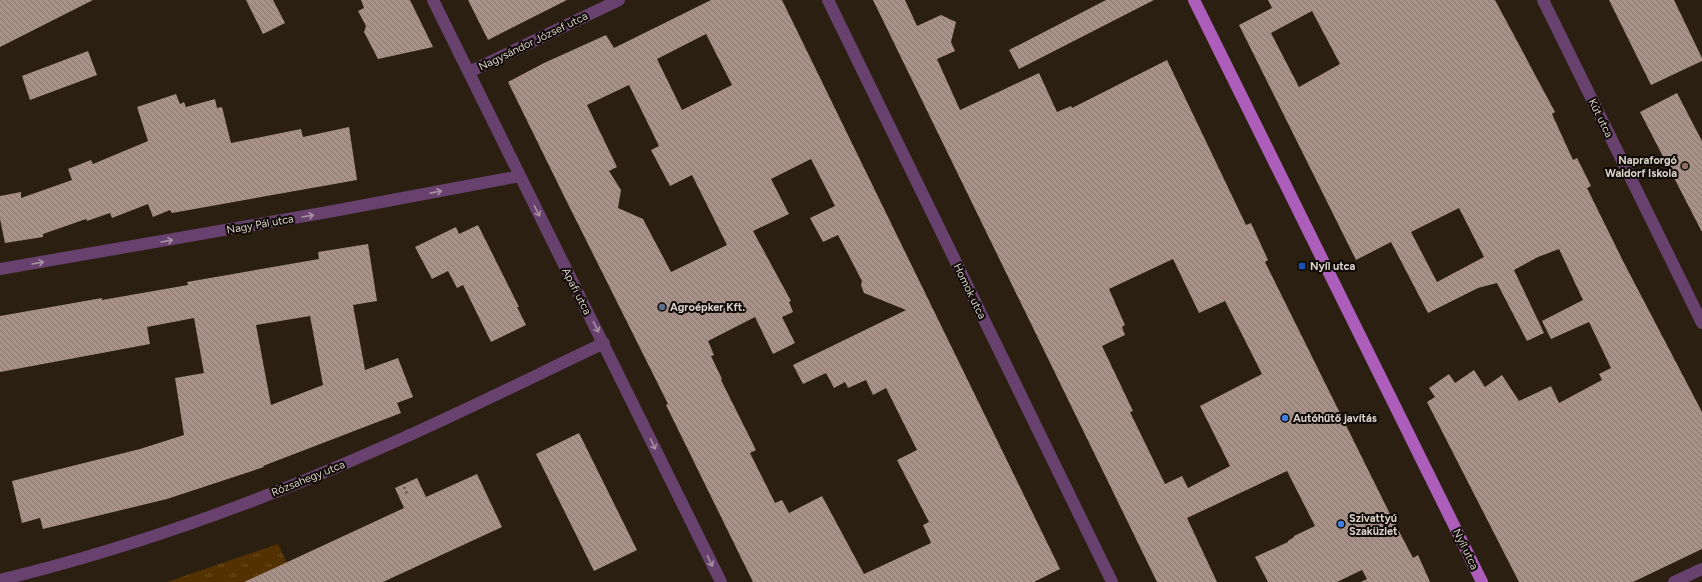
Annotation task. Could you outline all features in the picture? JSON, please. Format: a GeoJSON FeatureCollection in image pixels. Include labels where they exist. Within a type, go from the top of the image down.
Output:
{"type":"FeatureCollection","features":[{"type":"Feature","properties":{"kind":"main road","name":"Nyíl utca"},"geometry":{"type":"LineString","coordinates":[[1194,0],[1482,582]]}},
{"type":"Feature","properties":{"kind":"street","name":"Apafi utca"},"geometry":{"type":"LineString","coordinates":[[433,0],[721,582]]}},
{"type":"Feature","properties":{"kind":"street","name":"Nagysándor József utca"},"geometry":{"type":"LineString","coordinates":[[469,72],[619,0]]}},
{"type":"Feature","properties":{"kind":"street","name":"Homok utca"},"geometry":{"type":"LineString","coordinates":[[828,0],[1112,582]]}},
{"type":"Feature","properties":{"kind":"street","name":"Kút utca"},"geometry":{"type":"LineString","coordinates":[[1543,0],[1702,322]]}},
{"type":"Feature","properties":{"kind":"street","name":"Nagy Pál utca"},"geometry":{"type":"LineString","coordinates":[[0,269],[306,216],[520,176]]}},
{"type":"Feature","properties":{"kind":"street","name":"Rózsahegy utca"},"geometry":{"type":"LineString","coordinates":[[0,580],[33,572],[157,534],[274,492],[376,450],[604,343]]}},
{"type":"Feature","properties":{"kind":"street"},"geometry":{"type":"LineString","coordinates":[[1674,582],[1702,569]]}},
{"type":"Feature","properties":{"kind":"path"},"geometry":{"type":"LineString","coordinates":[[404,488],[406,494]]}},
{"type":"Feature","properties":{"kind":"green space"},"geometry":{"type":"Polygon","coordinates":[[[278,544],[296,582],[167,582],[278,544]]]}},
{"type":"Feature","properties":{"kind":"building"},"geometry":{"type":"Polygon","coordinates":[[[0,0],[93,0],[0,47],[0,0]]]}},
{"type":"Feature","properties":{"kind":"building"},"geometry":{"type":"Polygon","coordinates":[[[246,0],[273,0],[285,23],[263,34],[246,0]]]}},
{"type":"Feature","properties":{"kind":"building"},"geometry":{"type":"Polygon","coordinates":[[[361,0],[410,0],[433,47],[378,59],[364,32],[366,26],[358,11],[364,8],[361,0]]]}},
{"type":"Feature","properties":{"kind":"building"},"geometry":{"type":"Polygon","coordinates":[[[468,0],[567,0],[488,40],[468,0]]]}},
{"type":"Feature","properties":{"kind":"building"},"geometry":{"type":"Polygon","coordinates":[[[711,0],[782,0],[1060,569],[1034,582],[753,582],[666,405],[668,404],[508,82],[544,63],[606,35],[614,48],[711,0]],[[706,34],[657,59],[682,110],[732,85],[706,34]],[[629,85],[587,105],[617,167],[609,171],[621,190],[618,208],[643,219],[671,272],[727,245],[692,175],[670,186],[651,150],[659,146],[629,85]],[[811,159],[771,179],[789,214],[753,231],[791,301],[789,302],[793,312],[782,317],[795,343],[773,354],[755,317],[708,341],[714,355],[711,356],[722,379],[721,380],[756,450],[750,453],[775,503],[782,500],[789,513],[822,496],[864,574],[931,543],[923,525],[929,522],[897,460],[917,450],[886,388],[873,395],[866,380],[848,388],[845,382],[834,388],[826,373],[803,384],[793,365],[906,310],[864,293],[861,285],[862,281],[838,235],[823,242],[810,218],[835,206],[811,159]]]}},
{"type":"Feature","properties":{"kind":"building"},"geometry":{"type":"Polygon","coordinates":[[[873,0],[905,0],[917,26],[941,15],[956,22],[951,42],[955,51],[937,59],[960,110],[1039,73],[1057,112],[1071,106],[1072,108],[1167,60],[1246,225],[1251,223],[1268,260],[1265,262],[1390,514],[1413,558],[1418,555],[1430,582],[1361,582],[1367,579],[1362,570],[1337,582],[1268,582],[1255,557],[1288,542],[1294,536],[1315,526],[1287,471],[1187,518],[1217,582],[1157,582],[873,0]],[[1173,259],[1109,289],[1125,325],[1122,327],[1125,335],[1102,346],[1133,411],[1130,412],[1165,484],[1182,476],[1188,488],[1230,466],[1200,406],[1262,374],[1225,301],[1199,313],[1173,259]]]}},
{"type":"Feature","properties":{"kind":"building"},"geometry":{"type":"Polygon","coordinates":[[[1106,0],[1154,0],[1019,69],[1009,50],[1106,0]]]}},
{"type":"Feature","properties":{"kind":"building"},"geometry":{"type":"Polygon","coordinates":[[[1268,0],[1495,0],[1555,112],[1552,114],[1573,160],[1577,158],[1591,186],[1587,188],[1624,263],[1702,412],[1702,549],[1633,582],[1519,582],[1427,402],[1435,397],[1429,388],[1449,374],[1455,383],[1474,370],[1485,387],[1502,375],[1519,401],[1551,386],[1559,403],[1602,380],[1599,374],[1611,368],[1589,322],[1551,339],[1542,321],[1583,300],[1559,249],[1538,257],[1514,270],[1544,333],[1527,341],[1497,283],[1478,288],[1428,313],[1391,242],[1356,260],[1239,25],[1272,8],[1268,0]],[[1312,11],[1271,33],[1299,87],[1340,64],[1312,11]],[[1459,208],[1411,232],[1437,282],[1484,257],[1459,208]]]}},
{"type":"Feature","properties":{"kind":"building"},"geometry":{"type":"Polygon","coordinates":[[[1609,0],[1674,0],[1702,58],[1702,61],[1651,85],[1609,0]]]}},
{"type":"Feature","properties":{"kind":"building"},"geometry":{"type":"Polygon","coordinates":[[[88,51],[97,75],[30,100],[22,76],[88,51]]]}},
{"type":"Feature","properties":{"kind":"building"},"geometry":{"type":"Polygon","coordinates":[[[1677,93],[1702,141],[1702,232],[1640,112],[1677,93]]]}},
{"type":"Feature","properties":{"kind":"building"},"geometry":{"type":"Polygon","coordinates":[[[176,94],[180,104],[184,102],[186,107],[215,99],[217,108],[222,107],[231,143],[301,129],[303,137],[349,127],[357,180],[172,213],[170,210],[153,217],[148,204],[112,218],[110,213],[87,221],[86,219],[43,234],[43,237],[5,243],[0,219],[0,196],[21,192],[21,198],[72,180],[68,169],[91,160],[93,164],[148,141],[137,107],[176,94]]]}},
{"type":"Feature","properties":{"kind":"building"},"geometry":{"type":"Polygon","coordinates":[[[478,225],[519,307],[517,307],[526,325],[491,342],[463,285],[457,288],[448,271],[432,279],[415,247],[456,227],[459,234],[478,225]]]}},
{"type":"Feature","properties":{"kind":"building"},"geometry":{"type":"Polygon","coordinates":[[[368,244],[377,301],[353,305],[365,370],[398,358],[413,397],[397,403],[401,413],[263,466],[264,467],[167,499],[43,529],[40,518],[22,523],[12,481],[140,449],[184,435],[175,378],[204,373],[194,318],[147,327],[150,344],[0,372],[0,316],[188,285],[187,282],[319,259],[318,252],[368,244]],[[310,316],[256,325],[271,405],[323,385],[310,316]]]}},
{"type":"Feature","properties":{"kind":"building"},"geometry":{"type":"Polygon","coordinates":[[[579,433],[637,550],[594,571],[536,454],[579,433]]]}},
{"type":"Feature","properties":{"kind":"building"},"geometry":{"type":"Polygon","coordinates":[[[477,474],[502,527],[383,582],[244,582],[404,508],[395,488],[417,478],[426,497],[477,474]]]}},
{"type":"Feature","properties":{"kind":"place","name":"Napraforgó Waldorf Iskola"},"geometry":{"type":"Point","coordinates":[1685,166]}},
{"type":"Feature","properties":{"kind":"place","name":"Nyíl utca"},"geometry":{"type":"Point","coordinates":[1302,266]}},
{"type":"Feature","properties":{"kind":"place","name":"Agroépker Kft."},"geometry":{"type":"Point","coordinates":[662,307]}},
{"type":"Feature","properties":{"kind":"place","name":"Autóhűtő javítás"},"geometry":{"type":"Point","coordinates":[1285,418]}},
{"type":"Feature","properties":{"kind":"place","name":"Szivattyú Szaküzlet"},"geometry":{"type":"Point","coordinates":[1341,524]}}]}
